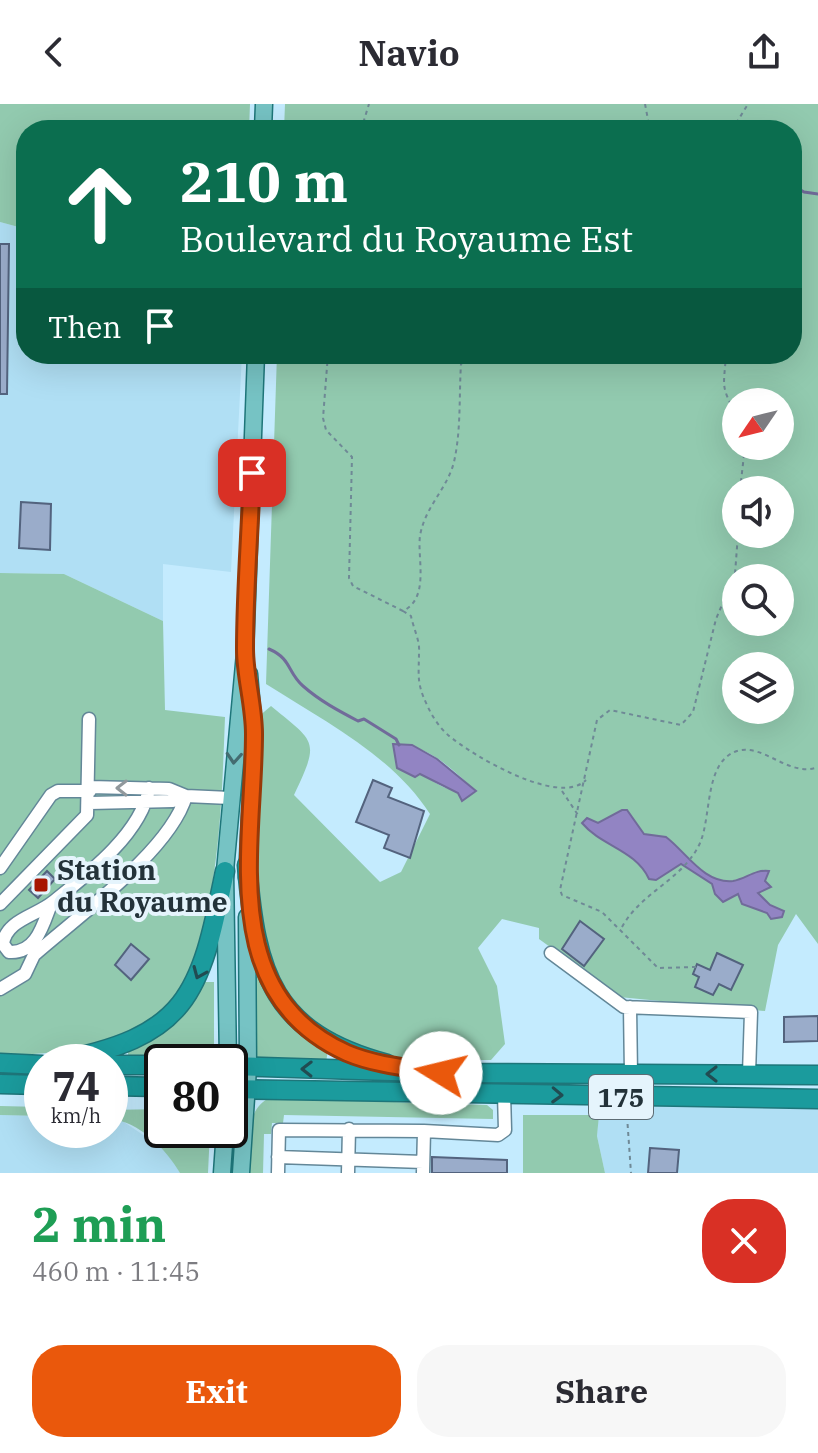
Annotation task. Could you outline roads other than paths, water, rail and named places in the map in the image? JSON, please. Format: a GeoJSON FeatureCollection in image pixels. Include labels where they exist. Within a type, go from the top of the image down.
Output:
{"type":"FeatureCollection","features":[{"type":"Feature","properties":{"kind":"highway"},"geometry":{"type":"LineString","coordinates":[[247,865],[252,931],[264,971],[290,1010],[317,1037],[349,1054],[441,1073]]}},
{"type":"Feature","properties":{"kind":"highway"},"geometry":{"type":"LineString","coordinates":[[122,1044],[175,1013],[203,969],[225,871]]}},
{"type":"Feature","properties":{"kind":"highway"},"geometry":{"type":"LineString","coordinates":[[0,1063],[24,1064]]}},
{"type":"Feature","properties":{"kind":"highway","name":"175"},"geometry":{"type":"LineString","coordinates":[[248,1066],[441,1073],[818,1075]]}},
{"type":"Feature","properties":{"kind":"highway"},"geometry":{"type":"LineString","coordinates":[[630,1097],[631,1074]]}},
{"type":"Feature","properties":{"kind":"highway"},"geometry":{"type":"LineString","coordinates":[[0,1084],[24,1085]]}},
{"type":"Feature","properties":{"kind":"highway","name":"175"},"geometry":{"type":"LineString","coordinates":[[248,1089],[818,1099]]}},
{"type":"Feature","properties":{"kind":"main road"},"geometry":{"type":"LineString","coordinates":[[234,1044],[225,871],[245,653],[256,364]]}},
{"type":"Feature","properties":{"kind":"main road"},"geometry":{"type":"LineString","coordinates":[[236,1044],[254,733],[245,653]]}},
{"type":"Feature","properties":{"kind":"main road"},"geometry":{"type":"LineString","coordinates":[[222,1173],[224,1148]]}},
{"type":"Feature","properties":{"kind":"main road"},"geometry":{"type":"LineString","coordinates":[[240,1148],[241,1173]]}},
{"type":"Feature","properties":{"kind":"lane"},"geometry":{"type":"LineString","coordinates":[[0,904],[80,826],[90,794],[89,719]]}},
{"type":"Feature","properties":{"kind":"lane"},"geometry":{"type":"LineString","coordinates":[[90,794],[149,788],[169,789],[186,796],[230,798]]}},
{"type":"Feature","properties":{"kind":"lane"},"geometry":{"type":"LineString","coordinates":[[0,934],[51,904],[128,834],[147,802],[149,788]]}},
{"type":"Feature","properties":{"kind":"lane"},"geometry":{"type":"LineString","coordinates":[[0,868],[51,795],[58,791],[147,802],[173,801],[186,796]]}},
{"type":"Feature","properties":{"kind":"lane"},"geometry":{"type":"LineString","coordinates":[[0,989],[25,974],[34,955],[160,841],[181,813],[186,796]]}},
{"type":"Feature","properties":{"kind":"lane"},"geometry":{"type":"LineString","coordinates":[[11,926],[3,944],[9,952],[27,949],[39,934],[51,904]]}},
{"type":"Feature","properties":{"kind":"lane"},"geometry":{"type":"LineString","coordinates":[[551,953],[624,1007],[751,1012],[749,1074]]}},
{"type":"Feature","properties":{"kind":"lane"},"geometry":{"type":"LineString","coordinates":[[630,1007],[631,1074]]}},
{"type":"Feature","properties":{"kind":"lane"},"geometry":{"type":"LineString","coordinates":[[278,1173],[279,1130],[349,1129],[498,1135],[505,1130],[504,1094]]}},
{"type":"Feature","properties":{"kind":"lane"},"geometry":{"type":"LineString","coordinates":[[348,1166],[349,1129]]}},
{"type":"Feature","properties":{"kind":"lane"},"geometry":{"type":"LineString","coordinates":[[278,1157],[348,1166],[423,1168],[424,1131]]}},
{"type":"Feature","properties":{"kind":"waterway"},"geometry":{"type":"LineString","coordinates":[[802,191],[818,194]]}},
{"type":"Feature","properties":{"kind":"waterway"},"geometry":{"type":"LineString","coordinates":[[269,649],[282,657],[298,681],[316,696],[358,721],[364,719],[396,739],[399,745]]}},
{"type":"Feature","properties":{"kind":"place","name":"Station du Royaume"},"geometry":{"type":"Point","coordinates":[41,885]}}]}
